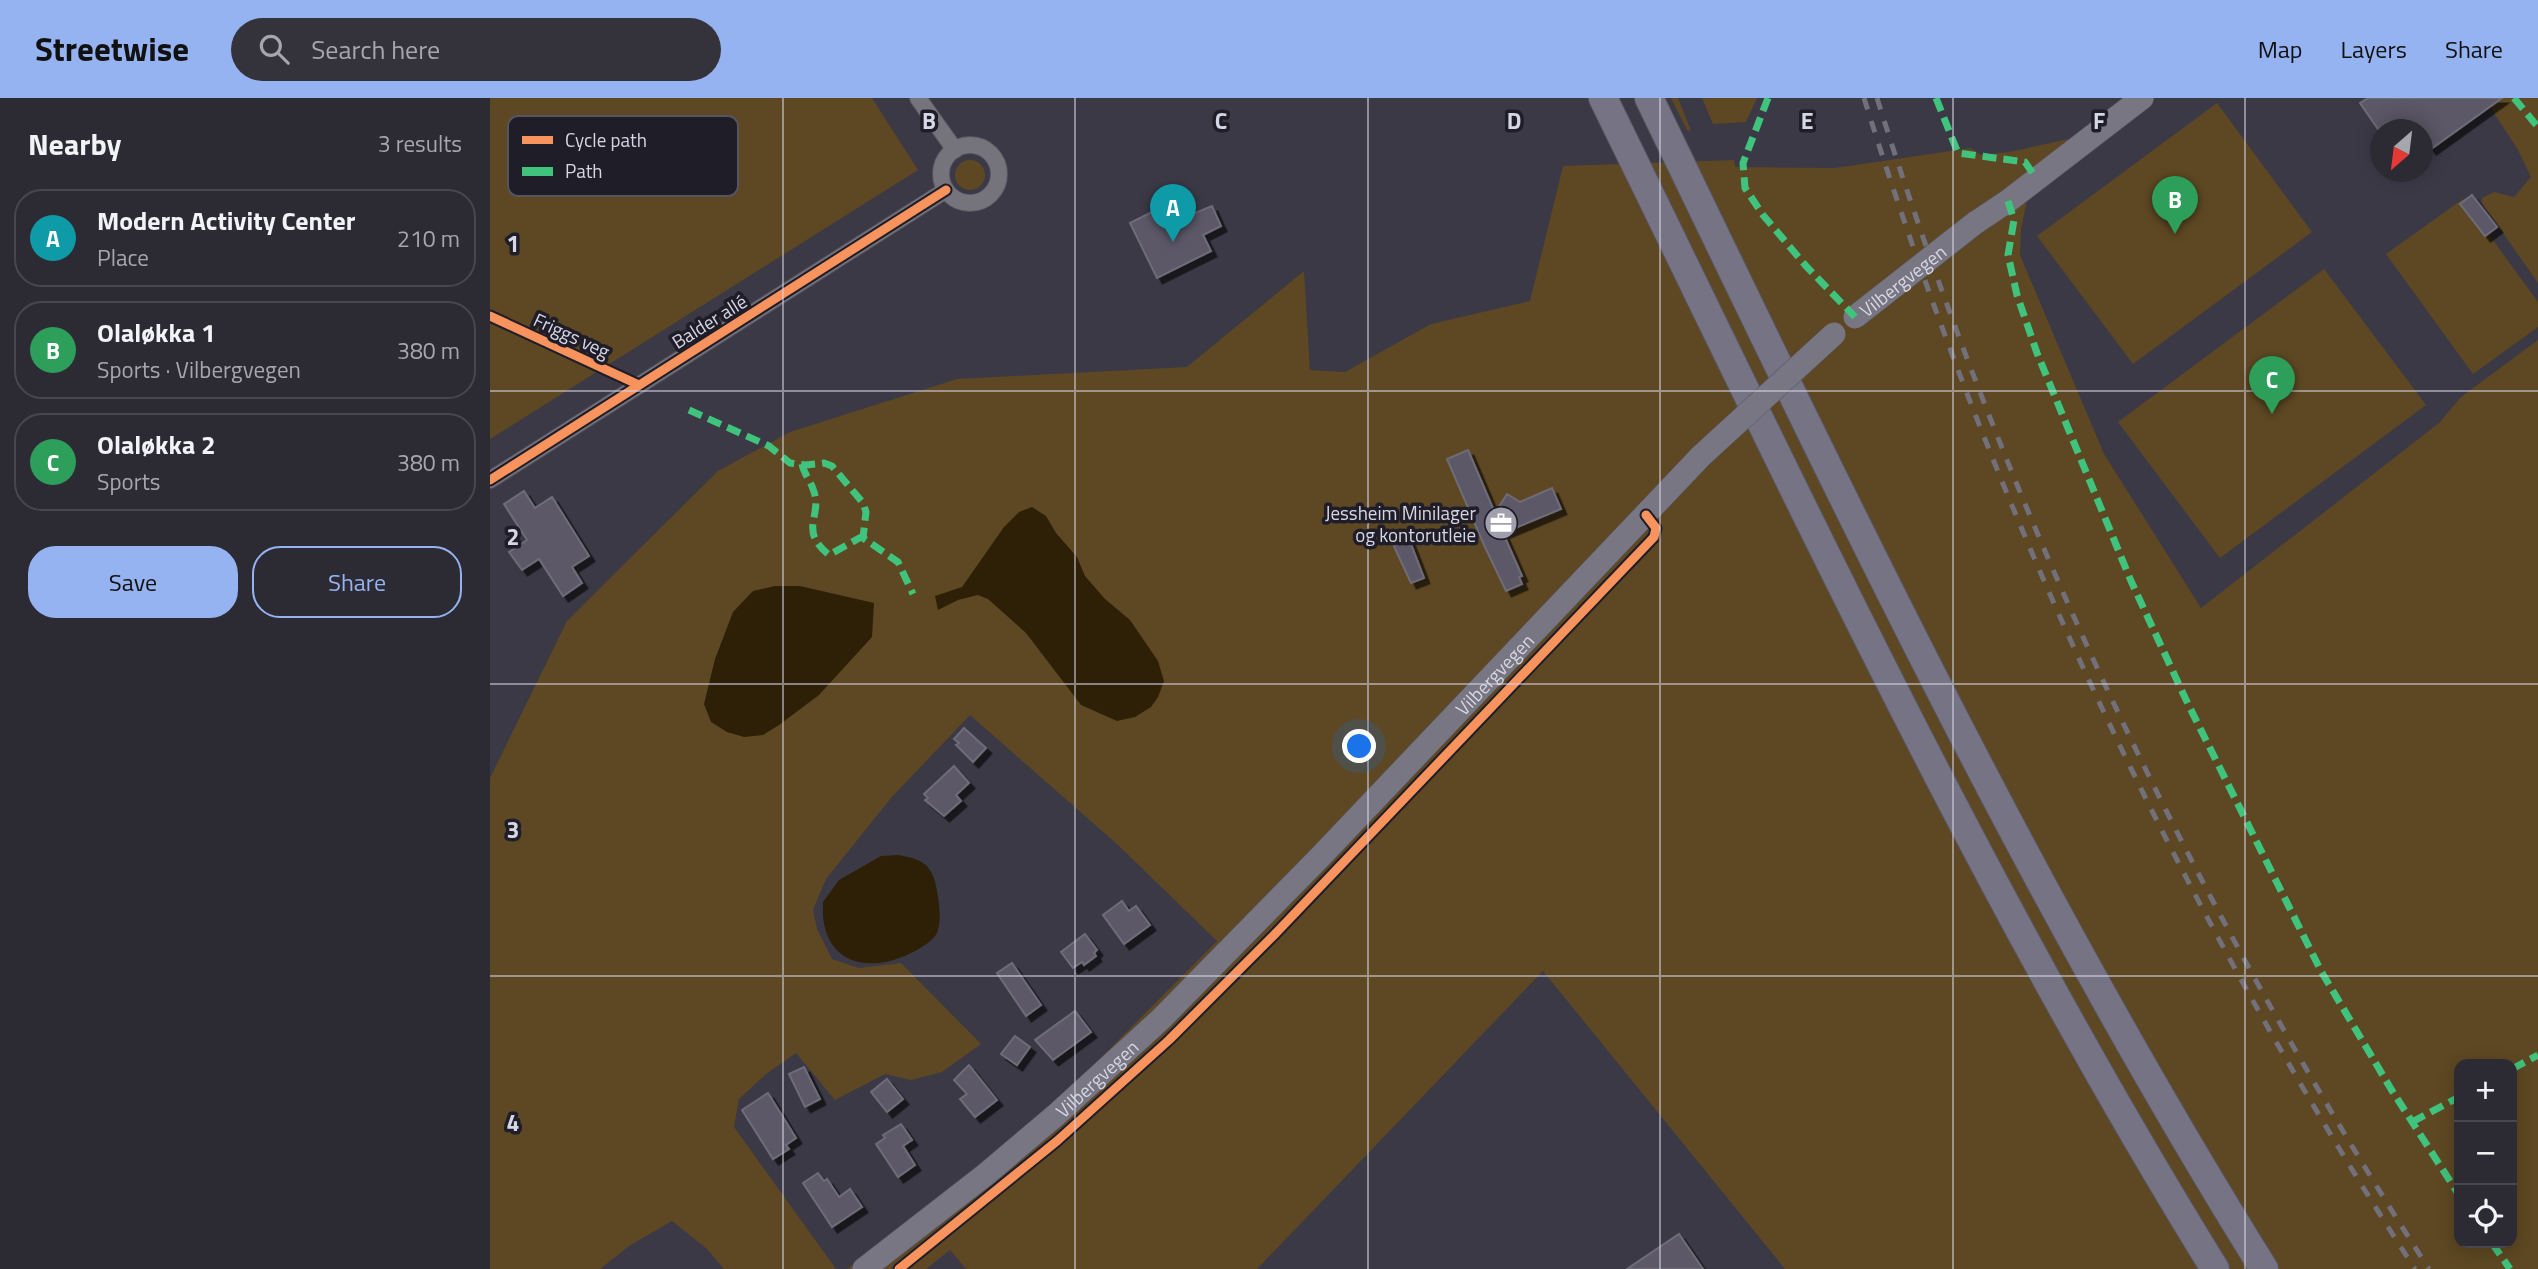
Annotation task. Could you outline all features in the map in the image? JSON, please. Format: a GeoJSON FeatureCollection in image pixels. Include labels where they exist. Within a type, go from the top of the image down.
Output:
{"type":"FeatureCollection","features":[{"type":"Feature","properties":{"kind":"highway"},"geometry":{"type":"LineString","coordinates":[[1603,98],[1816,536],[1955,812],[2119,1109],[2215,1269]]}},
{"type":"Feature","properties":{"kind":"highway"},"geometry":{"type":"LineString","coordinates":[[1649,98],[1860,531],[1998,804],[2113,1016],[2264,1269]]}},
{"type":"Feature","properties":{"kind":"main road","name":"Vilbergvegen"},"geometry":{"type":"LineString","coordinates":[[864,1269],[985,1175],[1161,1019],[1321,856],[1701,456],[1834,334],[1975,223],[2008,201],[2142,98]]}},
{"type":"Feature","properties":{"kind":"street"},"geometry":{"type":"LineString","coordinates":[[918,98],[955,149]]}},
{"type":"Feature","properties":{"kind":"street"},"geometry":{"type":"LineString","coordinates":[[972,145],[989,152],[999,167],[997,186],[986,199],[968,204],[952,197],[946,190],[942,182],[943,164],[955,149],[972,145]]}},
{"type":"Feature","properties":{"kind":"street","name":"Balder allé"},"geometry":{"type":"LineString","coordinates":[[490,480],[946,190]]}},
{"type":"Feature","properties":{"kind":"shaded area"},"geometry":{"type":"Polygon","coordinates":[[[490,98],[872,98],[918,170],[490,439],[490,98]]]}},
{"type":"Feature","properties":{"kind":"shaded area"},"geometry":{"type":"Polygon","coordinates":[[[1671,98],[1678,98],[1691,131],[1687,130],[1671,98]]]}},
{"type":"Feature","properties":{"kind":"shaded area"},"geometry":{"type":"Polygon","coordinates":[[[1702,98],[1757,98],[1746,122],[1713,124],[1702,98]]]}},
{"type":"Feature","properties":{"kind":"shaded area"},"geometry":{"type":"Polygon","coordinates":[[[2484,98],[2538,98],[2538,283],[2482,203],[2482,198],[2494,192],[2514,197],[2531,177],[2517,148],[2484,98]]]}},
{"type":"Feature","properties":{"kind":"shaded area"},"geometry":{"type":"Polygon","coordinates":[[[2217,103],[2312,232],[2133,364],[2037,236],[2217,103]]]}},
{"type":"Feature","properties":{"kind":"shaded area"},"geometry":{"type":"Polygon","coordinates":[[[2096,133],[2028,196],[2021,229],[2020,255],[2104,454],[2201,608],[2439,423],[2461,397],[2538,340],[2538,1269],[1785,1269],[1543,971],[1257,1269],[966,1269],[950,1250],[926,1269],[847,1269],[1052,1107],[1217,941],[1118,845],[970,715],[891,798],[826,879],[813,910],[817,929],[832,959],[859,968],[901,963],[981,1044],[942,1072],[911,1080],[885,1074],[835,1100],[796,1053],[766,1074],[739,1099],[734,1127],[836,1269],[724,1269],[707,1249],[672,1221],[629,1246],[600,1269],[490,1269],[490,778],[567,621],[718,471],[790,432],[957,379],[1187,367],[1304,271],[1310,370],[1345,372],[1431,324],[1530,301],[1563,166],[1734,160],[1735,167],[1835,168],[1971,148],[1981,155],[2009,152],[2096,133]]]}},
{"type":"Feature","properties":{"kind":"shaded area"},"geometry":{"type":"Polygon","coordinates":[[[970,160],[976,161],[984,169],[984,181],[976,189],[970,190],[964,189],[956,181],[955,175],[956,169],[964,161],[970,160]]]}},
{"type":"Feature","properties":{"kind":"shaded area"},"geometry":{"type":"Polygon","coordinates":[[[2463,199],[2538,302],[2538,327],[2473,374],[2386,254],[2463,199]]]}},
{"type":"Feature","properties":{"kind":"shaded area"},"geometry":{"type":"Polygon","coordinates":[[[2324,269],[2426,405],[2220,558],[2118,422],[2324,269]]]}},
{"type":"Feature","properties":{"kind":"shaded area"},"geometry":{"type":"Polygon","coordinates":[[[1032,507],[1046,516],[1056,533],[1077,557],[1085,576],[1105,599],[1130,620],[1158,661],[1164,681],[1158,697],[1151,707],[1135,717],[1117,721],[1081,705],[1026,633],[988,599],[978,595],[958,600],[938,610],[935,596],[962,587],[1004,527],[1019,512],[1032,507]]]}},
{"type":"Feature","properties":{"kind":"shaded area"},"geometry":{"type":"Polygon","coordinates":[[[775,586],[800,586],[874,603],[872,637],[819,695],[763,735],[744,737],[727,732],[711,722],[704,704],[715,659],[733,612],[753,591],[775,586]]]}},
{"type":"Feature","properties":{"kind":"shaded area"},"geometry":{"type":"Polygon","coordinates":[[[898,855],[920,861],[933,875],[940,912],[937,933],[925,945],[899,958],[882,963],[865,963],[850,959],[838,952],[829,939],[824,923],[823,902],[839,880],[881,856],[898,855]]]}},
{"type":"Feature","properties":{"kind":"building"},"geometry":{"type":"Polygon","coordinates":[[[2368,98],[2502,98],[2433,148],[2433,119],[2371,119],[2360,103],[2368,98]]]}},
{"type":"Feature","properties":{"kind":"building"},"geometry":{"type":"Polygon","coordinates":[[[2472,195],[2497,227],[2485,236],[2460,204],[2472,195]]]}},
{"type":"Feature","properties":{"kind":"building"},"geometry":{"type":"Polygon","coordinates":[[[1184,196],[1193,214],[1212,206],[1221,226],[1203,235],[1211,251],[1157,278],[1130,223],[1184,196]]]}},
{"type":"Feature","properties":{"kind":"building","name":"Jessheim Minilager og kontorutleie"},"geometry":{"type":"Polygon","coordinates":[[[1468,450],[1495,513],[1507,494],[1520,502],[1552,488],[1561,509],[1503,533],[1522,576],[1519,577],[1522,584],[1506,591],[1447,459],[1468,450]]]}},
{"type":"Feature","properties":{"kind":"building"},"geometry":{"type":"Polygon","coordinates":[[[524,491],[535,508],[552,497],[589,556],[572,567],[582,583],[563,596],[539,559],[522,570],[509,552],[527,540],[504,504],[524,491]]]}},
{"type":"Feature","properties":{"kind":"building"},"geometry":{"type":"Polygon","coordinates":[[[1406,531],[1424,578],[1411,583],[1392,542],[1392,536],[1406,531]]]}},
{"type":"Feature","properties":{"kind":"building"},"geometry":{"type":"Polygon","coordinates":[[[964,728],[986,748],[973,762],[956,745],[959,743],[954,739],[964,728]]]}},
{"type":"Feature","properties":{"kind":"building"},"geometry":{"type":"Polygon","coordinates":[[[954,766],[969,783],[956,795],[961,801],[944,816],[925,800],[928,798],[924,794],[954,766]]]}},
{"type":"Feature","properties":{"kind":"building"},"geometry":{"type":"Polygon","coordinates":[[[1122,901],[1129,911],[1136,906],[1150,925],[1124,944],[1103,915],[1122,901]]]}},
{"type":"Feature","properties":{"kind":"building"},"geometry":{"type":"Polygon","coordinates":[[[1085,934],[1097,950],[1094,953],[1096,956],[1084,965],[1082,962],[1073,968],[1061,952],[1085,934]]]}},
{"type":"Feature","properties":{"kind":"building"},"geometry":{"type":"Polygon","coordinates":[[[1012,963],[1041,1005],[1026,1016],[997,973],[1012,963]]]}},
{"type":"Feature","properties":{"kind":"building"},"geometry":{"type":"Polygon","coordinates":[[[1075,1011],[1091,1032],[1053,1060],[1035,1040],[1075,1011]]]}},
{"type":"Feature","properties":{"kind":"building"},"geometry":{"type":"Polygon","coordinates":[[[1015,1036],[1030,1047],[1017,1065],[1001,1054],[1015,1036]]]}},
{"type":"Feature","properties":{"kind":"building"},"geometry":{"type":"Polygon","coordinates":[[[969,1065],[997,1100],[975,1117],[960,1099],[967,1094],[954,1080],[969,1065]]]}},
{"type":"Feature","properties":{"kind":"building"},"geometry":{"type":"Polygon","coordinates":[[[804,1067],[820,1099],[805,1107],[789,1074],[804,1067]]]}},
{"type":"Feature","properties":{"kind":"building"},"geometry":{"type":"Polygon","coordinates":[[[887,1079],[903,1099],[887,1112],[871,1092],[887,1079]]]}},
{"type":"Feature","properties":{"kind":"building"},"geometry":{"type":"Polygon","coordinates":[[[768,1093],[796,1138],[786,1145],[789,1149],[773,1159],[742,1110],[768,1093]]]}},
{"type":"Feature","properties":{"kind":"building"},"geometry":{"type":"Polygon","coordinates":[[[901,1124],[912,1140],[903,1146],[915,1165],[898,1177],[876,1144],[885,1138],[883,1135],[901,1124]]]}},
{"type":"Feature","properties":{"kind":"building"},"geometry":{"type":"Polygon","coordinates":[[[818,1173],[824,1181],[827,1179],[839,1197],[850,1189],[862,1207],[832,1227],[803,1183],[818,1173]]]}},
{"type":"Feature","properties":{"kind":"building"},"geometry":{"type":"Polygon","coordinates":[[[1679,1234],[1703,1269],[1627,1269],[1679,1234]]]}},
{"type":"Feature","properties":{"kind":"railway"},"geometry":{"type":"LineString","coordinates":[[1864,98],[1915,252],[1971,405],[2033,555],[2099,703],[2171,848],[2247,991],[2329,1131],[2415,1269]]}},
{"type":"Feature","properties":{"kind":"railway"},"geometry":{"type":"LineString","coordinates":[[1877,98],[1928,252],[1985,405],[2047,555],[2113,702],[2185,848],[2261,990],[2343,1131],[2429,1269]]}},
{"type":"Feature","properties":{"kind":"marked path"},"geometry":{"type":"LineString","coordinates":[[1768,98],[1743,163],[1745,188],[1763,215],[1806,266],[1855,317]]}},
{"type":"Feature","properties":{"kind":"marked path"},"geometry":{"type":"LineString","coordinates":[[1936,98],[1958,153],[2025,162],[2036,178]]}},
{"type":"Feature","properties":{"kind":"marked path"},"geometry":{"type":"LineString","coordinates":[[2514,98],[2538,127]]}},
{"type":"Feature","properties":{"kind":"marked path"},"geometry":{"type":"LineString","coordinates":[[2008,201],[2014,220],[2008,255],[2017,295],[2037,353],[2131,581],[2188,704],[2321,971],[2391,1089],[2454,1187]]}},
{"type":"Feature","properties":{"kind":"marked path"},"geometry":{"type":"LineString","coordinates":[[689,410],[769,446],[790,463],[824,463],[832,466],[863,503],[866,512],[863,538],[898,562],[913,594]]}},
{"type":"Feature","properties":{"kind":"marked path"},"geometry":{"type":"LineString","coordinates":[[802,464],[816,499],[813,530],[820,546],[829,555],[863,536]]}},
{"type":"Feature","properties":{"kind":"marked path"},"geometry":{"type":"LineString","coordinates":[[2517,1066],[2538,1055]]}},
{"type":"Feature","properties":{"kind":"marked path"},"geometry":{"type":"LineString","coordinates":[[2412,1122],[2454,1100]]}},
{"type":"Feature","properties":{"kind":"marked path"},"geometry":{"type":"LineString","coordinates":[[2495,1248],[2510,1269]]}},
{"type":"Feature","properties":{"kind":"cycle path"},"geometry":{"type":"LineString","coordinates":[[490,480],[946,190]]}},
{"type":"Feature","properties":{"kind":"cycle path","name":"Friggs veg"},"geometry":{"type":"LineString","coordinates":[[490,316],[639,385]]}},
{"type":"Feature","properties":{"kind":"cycle path"},"geometry":{"type":"LineString","coordinates":[[899,1269],[1057,1141],[1169,1040],[1276,933],[1654,537],[1656,528],[1646,515]]}},
{"type":"Feature","properties":{"kind":"place","name":"Olaløkka 1"},"geometry":{"type":"Point","coordinates":[2175,234]}},
{"type":"Feature","properties":{"kind":"place","name":"Modern Activity Center"},"geometry":{"type":"Point","coordinates":[1173,242]}},
{"type":"Feature","properties":{"kind":"place","name":"Olaløkka 2"},"geometry":{"type":"Point","coordinates":[2272,414]}},
{"type":"Feature","properties":{"kind":"place","name":"Jessheim Minilager og kontorutleie"},"geometry":{"type":"Point","coordinates":[1501,523]}}]}
